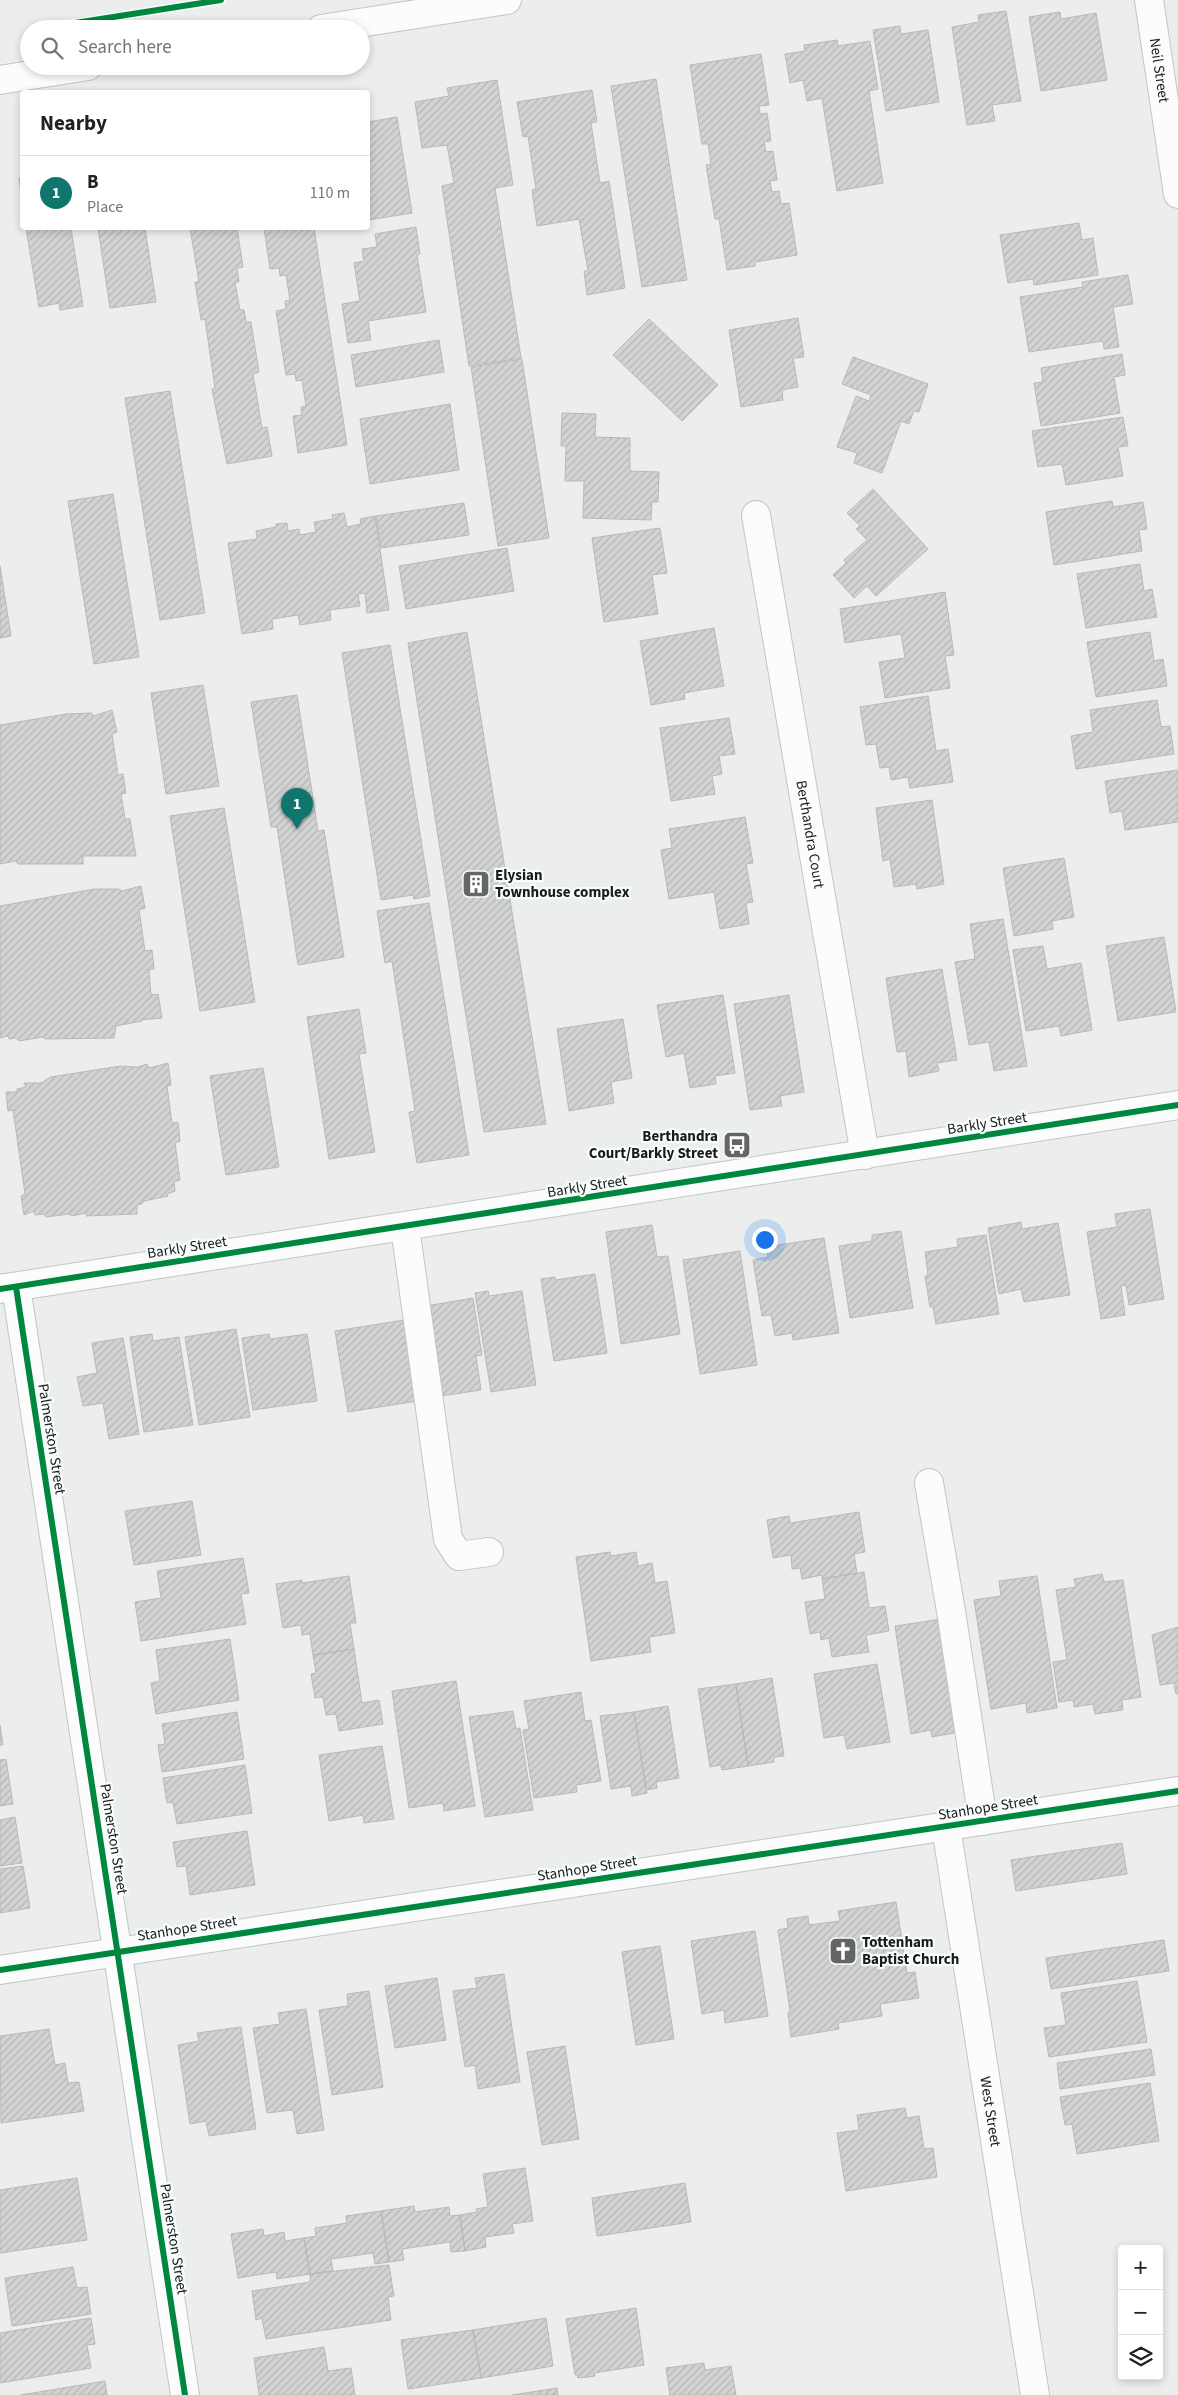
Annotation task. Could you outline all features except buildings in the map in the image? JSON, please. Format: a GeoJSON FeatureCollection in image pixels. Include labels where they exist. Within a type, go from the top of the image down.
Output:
{"type":"FeatureCollection","features":[{"type":"Feature","properties":{"kind":"street"},"geometry":{"type":"LineString","coordinates":[[370,21],[507,0]]}},
{"type":"Feature","properties":{"kind":"street","name":"Neil Street"},"geometry":{"type":"LineString","coordinates":[[1148,2],[1178,194]]}},
{"type":"Feature","properties":{"kind":"street"},"geometry":{"type":"LineString","coordinates":[[0,80],[31,75]]}},
{"type":"Feature","properties":{"kind":"street","name":"Berthandra Court"},"geometry":{"type":"LineString","coordinates":[[756,515],[864,1155]]}},
{"type":"Feature","properties":{"kind":"street","name":"Barkly Street"},"geometry":{"type":"LineString","coordinates":[[8,1288],[1178,1105]]}},
{"type":"Feature","properties":{"kind":"street"},"geometry":{"type":"LineString","coordinates":[[405,1227],[448,1539],[459,1556],[489,1552]]}},
{"type":"Feature","properties":{"kind":"street","name":"Palmerston Street"},"geometry":{"type":"LineString","coordinates":[[8,1288],[118,1951],[185,2395]]}},
{"type":"Feature","properties":{"kind":"street"},"geometry":{"type":"LineString","coordinates":[[928,1483],[951,1611],[983,1820]]}},
{"type":"Feature","properties":{"kind":"street","name":"Stanhope Street"},"geometry":{"type":"LineString","coordinates":[[0,1970],[1178,1791]]}},
{"type":"Feature","properties":{"kind":"street","name":"West Street"},"geometry":{"type":"LineString","coordinates":[[946,1827],[1035,2395]]}},
{"type":"Feature","properties":{"kind":"cycle path"},"geometry":{"type":"LineString","coordinates":[[94,20],[221,0]]}},
{"type":"Feature","properties":{"kind":"cycle path"},"geometry":{"type":"LineString","coordinates":[[0,1289],[1178,1105]]}},
{"type":"Feature","properties":{"kind":"cycle path"},"geometry":{"type":"LineString","coordinates":[[16,1287],[185,2395]]}},
{"type":"Feature","properties":{"kind":"cycle path"},"geometry":{"type":"LineString","coordinates":[[0,1970],[1178,1791]]}},
{"type":"Feature","properties":{"kind":"place","name":"B"},"geometry":{"type":"Point","coordinates":[297,829]}},
{"type":"Feature","properties":{"kind":"place","name":"Elysian Townhouse complex"},"geometry":{"type":"Point","coordinates":[476,884]}},
{"type":"Feature","properties":{"kind":"place","name":"Berthandra Court/Barkly Street"},"geometry":{"type":"Point","coordinates":[737,1145]}},
{"type":"Feature","properties":{"kind":"place","name":"Tottenham Baptist Church"},"geometry":{"type":"Point","coordinates":[843,1951]}}]}
